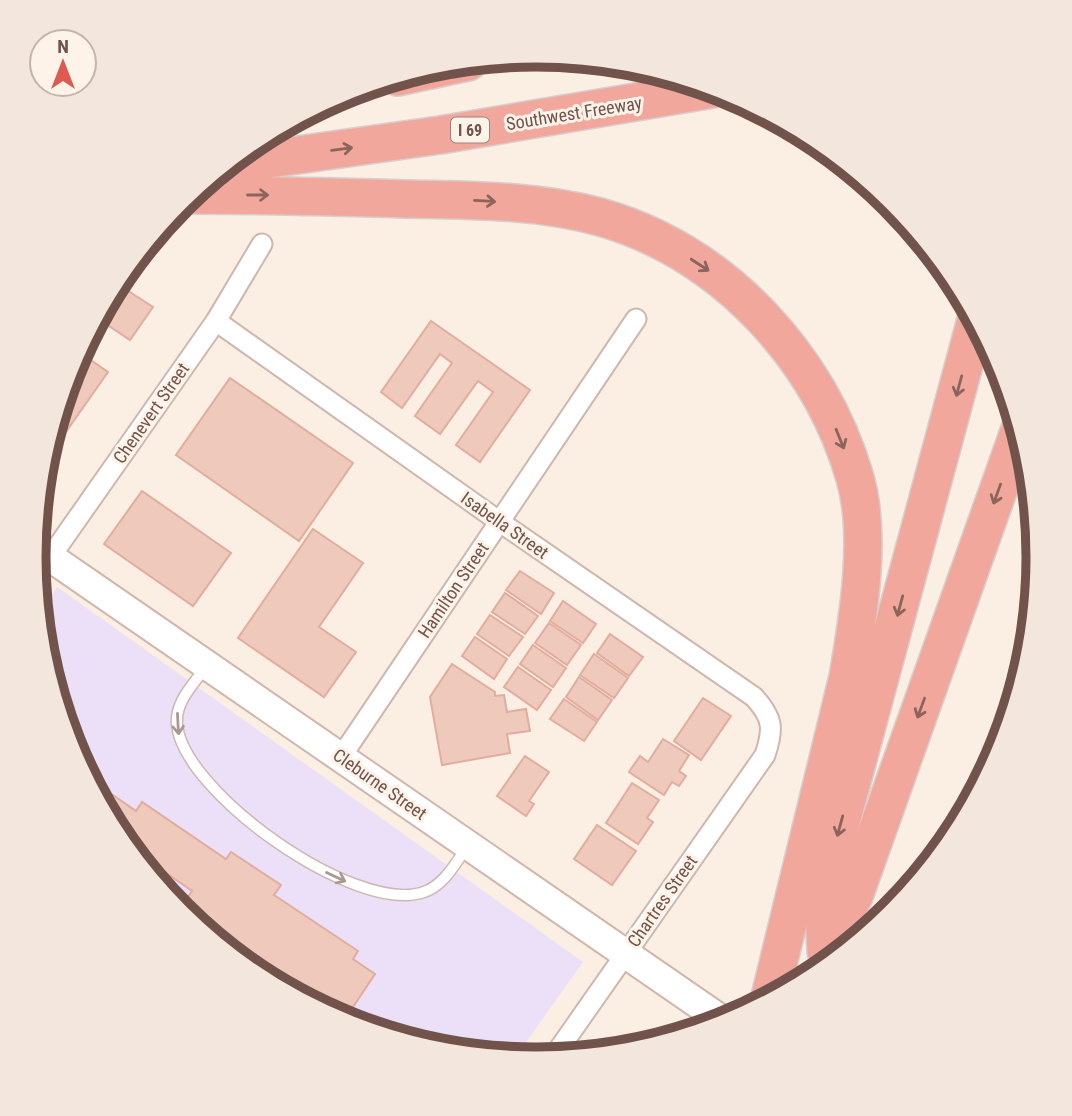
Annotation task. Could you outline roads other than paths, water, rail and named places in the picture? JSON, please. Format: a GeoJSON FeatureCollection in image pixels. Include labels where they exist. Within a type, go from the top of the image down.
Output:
{"type":"FeatureCollection","features":[{"type":"Feature","properties":{"kind":"highway","name":"Southwest Freeway"},"geometry":{"type":"LineString","coordinates":[[246,162],[453,133],[690,93]]}},
{"type":"Feature","properties":{"kind":"highway"},"geometry":{"type":"LineString","coordinates":[[206,195],[489,201],[547,206],[599,217],[638,230],[705,268],[735,289],[789,345],[825,402],[856,479],[862,526],[857,625],[848,677],[773,987]]}},
{"type":"Feature","properties":{"kind":"highway"},"geometry":{"type":"LineString","coordinates":[[822,956],[823,889],[972,334]]}},
{"type":"Feature","properties":{"kind":"highway"},"geometry":{"type":"LineString","coordinates":[[826,953],[854,896],[1014,447]]}},
{"type":"Feature","properties":{"kind":"main road","name":"Cleburne Street"},"geometry":{"type":"LineString","coordinates":[[46,565],[207,665],[714,1015]]}},
{"type":"Feature","properties":{"kind":"street","name":"Chenevert Street"},"geometry":{"type":"LineString","coordinates":[[46,553],[216,321],[262,244]]}},
{"type":"Feature","properties":{"kind":"street","name":"Hamilton Street"},"geometry":{"type":"LineString","coordinates":[[341,757],[636,319]]}},
{"type":"Feature","properties":{"kind":"street","name":"Isabella Street"},"geometry":{"type":"LineString","coordinates":[[216,321],[754,697],[768,712],[771,726],[769,742]]}},
{"type":"Feature","properties":{"kind":"street","name":"Chartres Street"},"geometry":{"type":"LineString","coordinates":[[560,1047],[765,755],[769,742]]}},
{"type":"Feature","properties":{"kind":"lane"},"geometry":{"type":"LineString","coordinates":[[207,665],[178,706],[180,743],[199,774],[263,833],[334,878],[373,891],[402,895],[423,892],[439,884],[469,845]]}}]}
